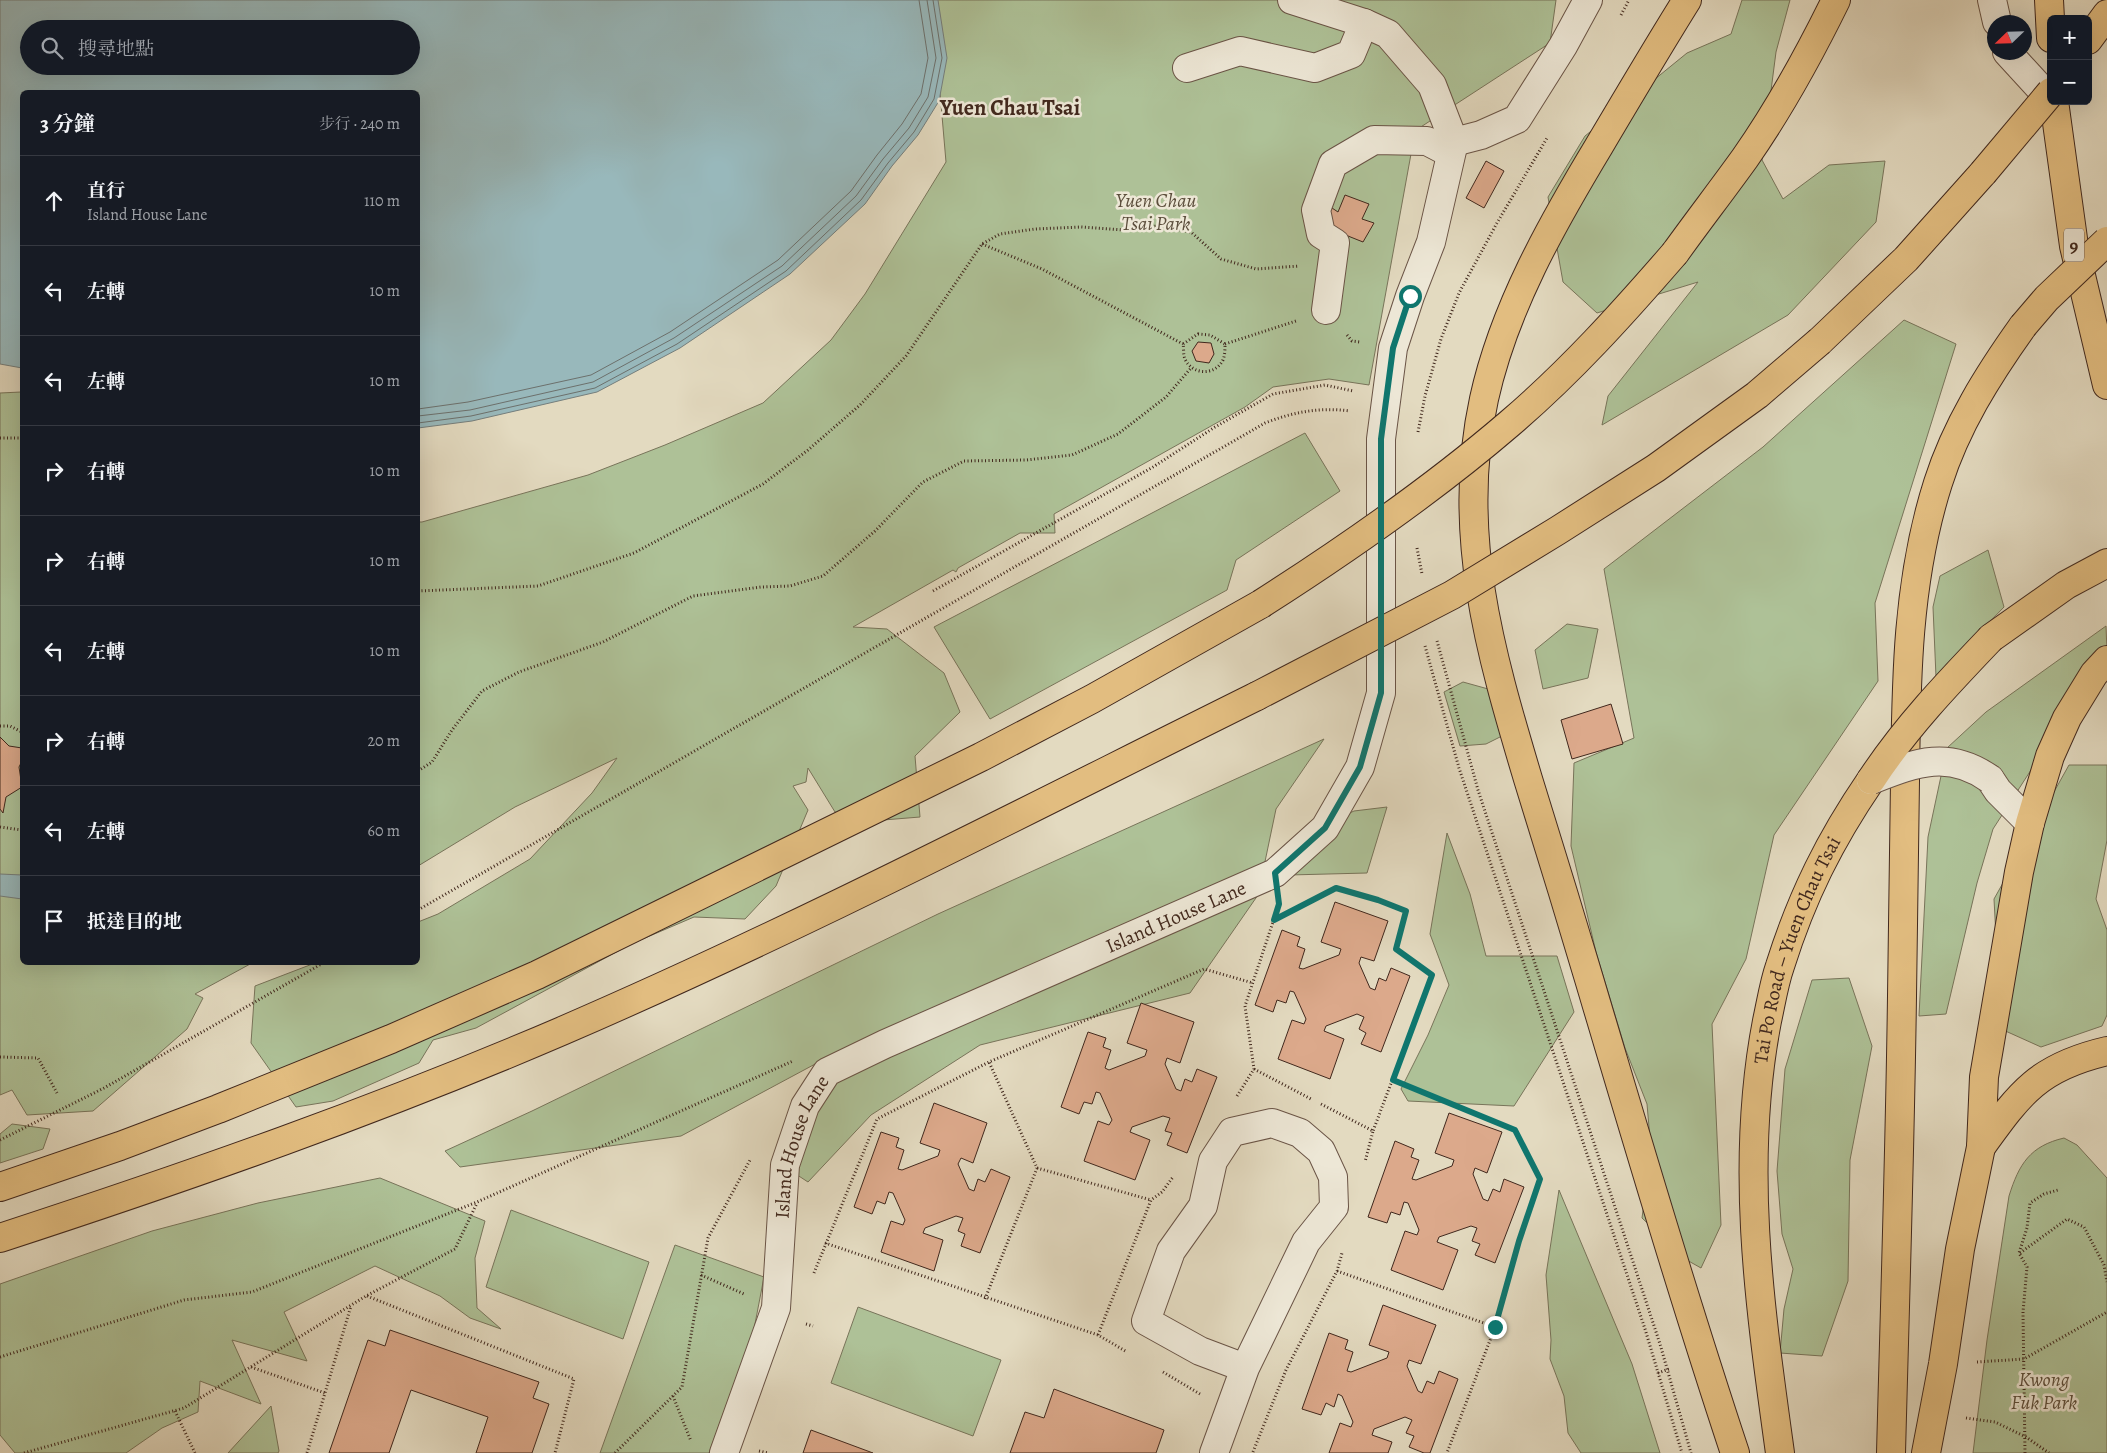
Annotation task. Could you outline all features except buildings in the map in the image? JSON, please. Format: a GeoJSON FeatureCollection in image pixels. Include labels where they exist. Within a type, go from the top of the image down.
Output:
{"type":"FeatureCollection","features":[{"type":"Feature","properties":{"kind":"main road"},"geometry":{"type":"LineString","coordinates":[[1688,0],[1568,198],[1530,271],[1503,337],[1485,396],[1474,458],[1472,512],[1477,572],[1504,696],[1686,1301],[1735,1453]]}},
{"type":"Feature","properties":{"kind":"main road"},"geometry":{"type":"LineString","coordinates":[[0,1187],[120,1146],[218,1109],[391,1039],[537,975],[981,757],[1092,699],[1261,604],[1338,555],[1393,516],[1510,424],[1615,322],[1675,253],[1745,157],[1785,97],[1836,0]]}},
{"type":"Feature","properties":{"kind":"main road"},"geometry":{"type":"LineString","coordinates":[[2049,0],[2050,15]]}},
{"type":"Feature","properties":{"kind":"main road"},"geometry":{"type":"LineString","coordinates":[[2092,35],[2107,14]]}},
{"type":"Feature","properties":{"kind":"main road"},"geometry":{"type":"LineString","coordinates":[[0,1238],[238,1158],[415,1092],[562,1030],[695,971],[858,893],[1257,696],[1452,595],[1558,531],[1656,468],[1757,395],[1820,341],[1906,259],[2047,105]]}},
{"type":"Feature","properties":{"kind":"main road","name":"9"},"geometry":{"type":"LineString","coordinates":[[2053,105],[2074,246],[2107,386]]}},
{"type":"Feature","properties":{"kind":"main road"},"geometry":{"type":"LineString","coordinates":[[1891,1453],[1901,1037],[1905,713],[1910,623],[1918,562],[1927,521],[1939,481],[1971,406],[2003,354],[2023,326],[2066,280],[2107,241]]}},
{"type":"Feature","properties":{"kind":"main road","name":"Tai Po Road – Yuen Chau Tsai"},"geometry":{"type":"LineString","coordinates":[[1780,1453],[1764,1330],[1754,1231],[1752,1170],[1760,1056],[1779,968],[1797,916],[1813,877],[1840,825],[1886,756],[1931,702],[1991,638],[2025,612],[2066,585],[2107,563]]}},
{"type":"Feature","properties":{"kind":"main road"},"geometry":{"type":"LineString","coordinates":[[1926,1453],[1943,1364],[1960,1249],[1981,1147],[1984,1077],[2017,882],[2030,823],[2050,756],[2067,718],[2101,667]]}},
{"type":"Feature","properties":{"kind":"main road"},"geometry":{"type":"LineString","coordinates":[[1981,1147],[2008,1110],[2031,1084],[2069,1062],[2107,1051]]}},
{"type":"Feature","properties":{"kind":"street"},"geometry":{"type":"LineString","coordinates":[[1292,0],[1364,23],[1388,34],[1432,85],[1452,147]]}},
{"type":"Feature","properties":{"kind":"street"},"geometry":{"type":"LineString","coordinates":[[1326,310],[1335,243],[1321,234],[1316,210],[1333,164],[1374,140],[1427,142],[1452,147],[1517,119],[1563,46],[1588,0]]}},
{"type":"Feature","properties":{"kind":"street"},"geometry":{"type":"LineString","coordinates":[[1992,0],[1996,15]]}},
{"type":"Feature","properties":{"kind":"street"},"geometry":{"type":"LineString","coordinates":[[1187,68],[1240,51],[1315,68],[1351,54],[1364,23]]}},
{"type":"Feature","properties":{"kind":"street"},"geometry":{"type":"LineString","coordinates":[[2014,60],[2047,95]]}},
{"type":"Feature","properties":{"kind":"street","name":"Island House Lane"},"geometry":{"type":"LineString","coordinates":[[724,1453],[776,1308],[785,1165],[805,1106],[827,1072],[885,1044],[1275,873],[1325,828],[1360,767],[1381,693],[1381,439],[1393,348],[1410,296],[1431,242],[1452,147]]}},
{"type":"Feature","properties":{"kind":"street"},"geometry":{"type":"LineString","coordinates":[[1870,780],[1919,764],[1942,761],[1967,765],[1990,779],[1998,791],[2030,823]]}},
{"type":"Feature","properties":{"kind":"street"},"geometry":{"type":"LineString","coordinates":[[1214,1453],[1245,1368],[1306,1242],[1334,1207],[1333,1177],[1321,1151],[1300,1133],[1272,1123],[1232,1132],[1213,1161],[1203,1206],[1171,1251],[1146,1321],[1200,1351],[1245,1368]]}},
{"type":"Feature","properties":{"kind":"path"},"geometry":{"type":"LineString","coordinates":[[1421,421],[1425,396],[1441,339],[1459,293],[1497,222],[1543,146]]}},
{"type":"Feature","properties":{"kind":"path"},"geometry":{"type":"LineString","coordinates":[[420,591],[538,586],[634,553],[763,484],[808,450],[860,405],[906,356],[982,244],[1000,234],[1035,229],[1080,227],[1126,230],[1156,226],[1191,232],[1221,260],[1256,269],[1296,265],[1331,276]]}},
{"type":"Feature","properties":{"kind":"path"},"geometry":{"type":"LineString","coordinates":[[982,244],[1042,269],[1183,344]]}},
{"type":"Feature","properties":{"kind":"path"},"geometry":{"type":"LineString","coordinates":[[1198,334],[1210,335],[1225,344],[1223,361],[1217,368],[1200,372],[1191,368],[1185,358],[1183,344],[1198,334]]}},
{"type":"Feature","properties":{"kind":"path"},"geometry":{"type":"LineString","coordinates":[[420,770],[432,762],[452,730],[482,691],[519,672],[603,642],[693,596],[761,587],[790,586],[823,576],[875,531],[923,482],[964,461],[1026,460],[1072,455],[1118,434],[1166,397],[1191,368]]}},
{"type":"Feature","properties":{"kind":"path"},"geometry":{"type":"LineString","coordinates":[[933,591],[1154,467],[1216,427],[1273,394],[1325,384],[1363,394]]}},
{"type":"Feature","properties":{"kind":"path"},"geometry":{"type":"LineString","coordinates":[[420,909],[1265,424],[1305,411],[1323,409],[1356,412]]}},
{"type":"Feature","properties":{"kind":"path"},"geometry":{"type":"LineString","coordinates":[[0,438],[20,438]]}},
{"type":"Feature","properties":{"kind":"path"},"geometry":{"type":"LineString","coordinates":[[1442,665],[1478,790],[1660,1344],[1691,1453]]}},
{"type":"Feature","properties":{"kind":"path"},"geometry":{"type":"LineString","coordinates":[[0,726],[10,726],[20,731]]}},
{"type":"Feature","properties":{"kind":"path"},"geometry":{"type":"LineString","coordinates":[[1459,768],[1645,1329],[1682,1453]]}},
{"type":"Feature","properties":{"kind":"path"},"geometry":{"type":"LineString","coordinates":[[0,827],[20,830]]}},
{"type":"Feature","properties":{"kind":"path"},"geometry":{"type":"LineString","coordinates":[[1234,1102],[1254,1069],[1245,1006],[1279,904],[1275,873]]}},
{"type":"Feature","properties":{"kind":"path"},"geometry":{"type":"LineString","coordinates":[[1274,920],[1336,888],[1378,900],[1406,911],[1396,949],[1432,975],[1373,1131]]}},
{"type":"Feature","properties":{"kind":"path"},"geometry":{"type":"LineString","coordinates":[[0,1140],[104,1088],[320,965]]}},
{"type":"Feature","properties":{"kind":"path"},"geometry":{"type":"LineString","coordinates":[[1132,1354],[1098,1335],[985,1299],[825,1243],[877,1118],[989,1062],[1204,969],[1252,983]]}},
{"type":"Feature","properties":{"kind":"path"},"geometry":{"type":"LineString","coordinates":[[0,1058],[38,1058],[57,1093]]}},
{"type":"Feature","properties":{"kind":"path"},"geometry":{"type":"LineString","coordinates":[[985,1299],[1037,1168],[989,1062]]}},
{"type":"Feature","properties":{"kind":"path"},"geometry":{"type":"LineString","coordinates":[[1393,1080],[1515,1130],[1540,1179],[1519,1241],[1495,1327],[1447,1453]]}},
{"type":"Feature","properties":{"kind":"path"},"geometry":{"type":"LineString","coordinates":[[1037,1168],[1151,1200]]}},
{"type":"Feature","properties":{"kind":"path"},"geometry":{"type":"LineString","coordinates":[[1098,1335],[1151,1200],[1162,1192],[1178,1170]]}},
{"type":"Feature","properties":{"kind":"path"},"geometry":{"type":"LineString","coordinates":[[2025,1453],[2023,1312],[2027,1267],[2020,1253],[2027,1228],[2030,1203],[2044,1194],[2058,1190]]}},
{"type":"Feature","properties":{"kind":"path"},"geometry":{"type":"LineString","coordinates":[[0,1357],[184,1300],[252,1292],[477,1202],[455,1249],[366,1296],[184,1408],[24,1453]]}},
{"type":"Feature","properties":{"kind":"path"},"geometry":{"type":"LineString","coordinates":[[615,1453],[682,1387],[708,1238],[723,1210]]}},
{"type":"Feature","properties":{"kind":"path"},"geometry":{"type":"LineString","coordinates":[[2020,1253],[2067,1219],[2084,1227],[2104,1265],[2107,1282]]}},
{"type":"Feature","properties":{"kind":"path"},"geometry":{"type":"LineString","coordinates":[[1337,1272],[1495,1327]]}},
{"type":"Feature","properties":{"kind":"path"},"geometry":{"type":"LineString","coordinates":[[366,1296],[574,1379],[555,1453]]}},
{"type":"Feature","properties":{"kind":"path"},"geometry":{"type":"LineString","coordinates":[[307,1453],[351,1306]]}},
{"type":"Feature","properties":{"kind":"path"},"geometry":{"type":"LineString","coordinates":[[1972,1363],[2024,1360],[2107,1312]]}},
{"type":"Feature","properties":{"kind":"path"},"geometry":{"type":"LineString","coordinates":[[251,1366],[325,1393]]}},
{"type":"Feature","properties":{"kind":"path"},"geometry":{"type":"LineString","coordinates":[[1158,1369],[1200,1394],[1197,1402]]}},
{"type":"Feature","properties":{"kind":"path"},"geometry":{"type":"LineString","coordinates":[[673,1396],[693,1446]]}},
{"type":"Feature","properties":{"kind":"path"},"geometry":{"type":"LineString","coordinates":[[175,1410],[195,1453]]}},
{"type":"Feature","properties":{"kind":"path"},"geometry":{"type":"LineString","coordinates":[[1963,1417],[1995,1422],[2026,1437],[2049,1453]]}},
{"type":"Feature","properties":{"kind":"green space","name":"Yuen Chau Tsai Park"},"geometry":{"type":"Polygon","coordinates":[[[928,0],[1556,0],[1550,43],[1410,134],[1411,154],[1369,385],[1329,379],[1273,387],[1245,407],[1054,514],[1055,533],[1020,533],[958,568],[956,572],[953,570],[853,627],[887,629],[944,673],[960,712],[915,756],[920,817],[859,822],[835,812],[808,768],[806,782],[793,786],[808,810],[776,886],[745,919],[694,917],[631,944],[476,1028],[433,1040],[419,1063],[333,1101],[296,1107],[251,1043],[255,986],[310,965],[420,965],[420,921],[438,914],[530,859],[592,793],[617,758],[515,807],[420,865],[420,522],[588,475],[665,445],[763,403],[831,340],[865,294],[946,162],[939,81],[928,0]]]}},
{"type":"Feature","properties":{"kind":"green space"},"geometry":{"type":"Polygon","coordinates":[[[1742,0],[1790,0],[1776,52],[1762,160],[1783,199],[1829,165],[1885,161],[1876,222],[1788,315],[1602,425],[1608,396],[1698,282],[1597,313],[1563,282],[1548,197],[1585,136],[1687,53],[1731,34],[1742,0]]]}},
{"type":"Feature","properties":{"kind":"green space"},"geometry":{"type":"Polygon","coordinates":[[[1904,320],[1956,344],[1875,603],[1878,681],[1774,835],[1746,959],[1712,1024],[1721,1225],[1701,1268],[1685,1259],[1642,1218],[1651,1150],[1647,1104],[1625,1048],[1596,952],[1571,846],[1574,763],[1634,738],[1604,569],[1763,447],[1904,320]]]}},
{"type":"Feature","properties":{"kind":"green space"},"geometry":{"type":"Polygon","coordinates":[[[20,392],[20,965],[248,965],[195,994],[203,998],[187,1029],[93,1111],[27,1115],[12,1090],[0,1095],[0,393],[20,392]]]}},
{"type":"Feature","properties":{"kind":"green space"},"geometry":{"type":"Polygon","coordinates":[[[1305,433],[1340,491],[1236,560],[1227,590],[990,719],[934,627],[1305,433]]]}},
{"type":"Feature","properties":{"kind":"green space"},"geometry":{"type":"Polygon","coordinates":[[[1988,550],[2004,607],[1936,677],[1933,607],[1940,576],[1988,550]]]}},
{"type":"Feature","properties":{"kind":"green space"},"geometry":{"type":"Polygon","coordinates":[[[1567,624],[1598,629],[1588,678],[1543,689],[1535,650],[1567,624]]]}},
{"type":"Feature","properties":{"kind":"green space"},"geometry":{"type":"Polygon","coordinates":[[[2106,626],[2107,652],[1993,829],[1977,883],[1946,1014],[1919,1016],[1928,837],[1947,748],[1986,712],[2106,626]]]}},
{"type":"Feature","properties":{"kind":"green space"},"geometry":{"type":"Polygon","coordinates":[[[1463,682],[1499,692],[1512,731],[1486,744],[1460,746],[1444,692],[1463,682]]]}},
{"type":"Feature","properties":{"kind":"green space"},"geometry":{"type":"Polygon","coordinates":[[[1324,739],[1276,809],[1258,895],[1190,993],[980,1045],[871,1115],[808,1182],[785,1167],[845,1048],[681,1136],[460,1167],[445,1151],[532,1111],[938,914],[1324,739]]]}},
{"type":"Feature","properties":{"kind":"green space"},"geometry":{"type":"Polygon","coordinates":[[[2069,765],[2107,765],[2107,840],[2096,899],[2107,930],[2107,1015],[2102,1026],[2041,1047],[2001,1029],[1994,899],[2069,765]]]}},
{"type":"Feature","properties":{"kind":"green space"},"geometry":{"type":"Polygon","coordinates":[[[1387,807],[1367,873],[1289,875],[1303,835],[1354,811],[1387,807]]]}},
{"type":"Feature","properties":{"kind":"green space"},"geometry":{"type":"Polygon","coordinates":[[[1447,833],[1470,894],[1486,956],[1557,956],[1574,1012],[1514,1106],[1408,1101],[1401,1089],[1428,1035],[1449,985],[1430,934],[1447,833]]]}},
{"type":"Feature","properties":{"kind":"green space"},"geometry":{"type":"Polygon","coordinates":[[[1849,978],[1872,1046],[1850,1160],[1848,1281],[1822,1356],[1780,1353],[1784,1309],[1793,1269],[1782,1234],[1777,1171],[1785,1069],[1812,980],[1849,978]]]}},
{"type":"Feature","properties":{"kind":"green space"},"geometry":{"type":"Polygon","coordinates":[[[12,1124],[50,1129],[43,1149],[0,1163],[0,1134],[12,1124]]]}},
{"type":"Feature","properties":{"kind":"green space","name":"Kwong Fuk Park"},"geometry":{"type":"Polygon","coordinates":[[[2064,1138],[2077,1145],[2107,1178],[2107,1453],[1973,1453],[1987,1340],[2009,1196],[2022,1166],[2034,1151],[2052,1141],[2064,1138]]]}},
{"type":"Feature","properties":{"kind":"green space"},"geometry":{"type":"Polygon","coordinates":[[[380,1178],[485,1221],[475,1258],[477,1308],[501,1329],[470,1318],[440,1296],[375,1266],[284,1312],[307,1361],[232,1340],[261,1404],[200,1381],[198,1412],[162,1428],[126,1453],[15,1453],[0,1435],[0,1284],[152,1231],[258,1203],[380,1178]]]}},
{"type":"Feature","properties":{"kind":"green space"},"geometry":{"type":"Polygon","coordinates":[[[1559,1190],[1632,1364],[1660,1453],[1581,1453],[1568,1433],[1564,1396],[1550,1359],[1551,1340],[1546,1275],[1559,1190]]]}},
{"type":"Feature","properties":{"kind":"green space"},"geometry":{"type":"Polygon","coordinates":[[[511,1210],[649,1262],[623,1339],[486,1287],[511,1210]]]}},
{"type":"Feature","properties":{"kind":"green space"},"geometry":{"type":"Polygon","coordinates":[[[675,1245],[764,1277],[754,1329],[709,1453],[600,1453],[675,1245]]]}},
{"type":"Feature","properties":{"kind":"green space"},"geometry":{"type":"Polygon","coordinates":[[[858,1307],[1001,1360],[973,1436],[831,1383],[858,1307]]]}},
{"type":"Feature","properties":{"kind":"green space"},"geometry":{"type":"Polygon","coordinates":[[[271,1406],[278,1453],[228,1453],[271,1406]]]}},
{"type":"Feature","properties":{"kind":"water"},"geometry":{"type":"Polygon","coordinates":[[[0,0],[938,0],[947,58],[939,101],[918,135],[892,166],[865,204],[790,274],[680,348],[597,392],[472,421],[420,428],[420,90],[20,90],[20,368],[0,364],[0,0]]]}},
{"type":"Feature","properties":{"kind":"water"},"geometry":{"type":"Polygon","coordinates":[[[0,874],[20,875],[20,899],[0,896],[0,874]]]}},
{"type":"Feature","properties":{"kind":"district","name":"Yuen Chau Tsai"},"geometry":{"type":"Point","coordinates":[1010,107]}},
{"type":"Feature","properties":{"kind":"route"},"geometry":{"type":"LineString","coordinates":[[1410,296],[1393,348],[1381,439],[1381,693],[1360,767],[1325,828],[1275,873],[1279,904],[1274,920],[1336,888],[1378,900],[1406,911],[1396,949],[1432,975],[1393,1080],[1515,1130],[1540,1179],[1519,1241],[1495,1327]]}}]}
